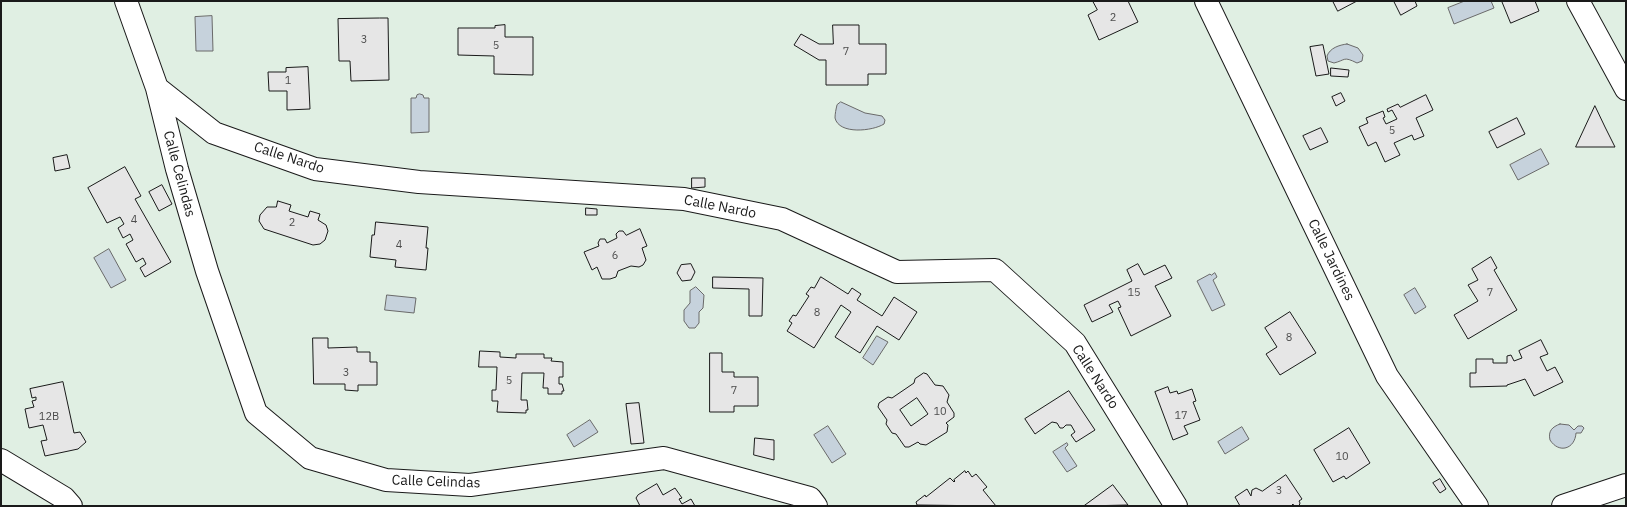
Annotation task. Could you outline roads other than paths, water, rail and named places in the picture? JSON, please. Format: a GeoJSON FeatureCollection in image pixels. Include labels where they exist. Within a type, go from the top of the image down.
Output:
{"type":"FeatureCollection","features":[{"type":"Feature","properties":{"kind":"street","name":"Calle Celindas"},"geometry":{"type":"LineString","coordinates":[[126,1],[157,88],[177,169],[206,272],[256,413],[310,458],[386,480],[470,485],[664,458],[810,498],[816,506]]}},
{"type":"Feature","properties":{"kind":"street","name":"Calle Jardines"},"geometry":{"type":"LineString","coordinates":[[1206,1],[1387,376],[1477,506]]}},
{"type":"Feature","properties":{"kind":"street"},"geometry":{"type":"LineString","coordinates":[[1578,1],[1626,89]]}},
{"type":"Feature","properties":{"kind":"street","name":"Calle Nardo"},"geometry":{"type":"LineString","coordinates":[[157,88],[214,133],[315,169],[420,182],[684,199],[782,219],[897,272],[995,270],[1075,343],[1176,506]]}},
{"type":"Feature","properties":{"kind":"street"},"geometry":{"type":"LineString","coordinates":[[1,460],[64,498],[71,506]]}},
{"type":"Feature","properties":{"kind":"street"},"geometry":{"type":"LineString","coordinates":[[1563,506],[1626,485]]}}]}
